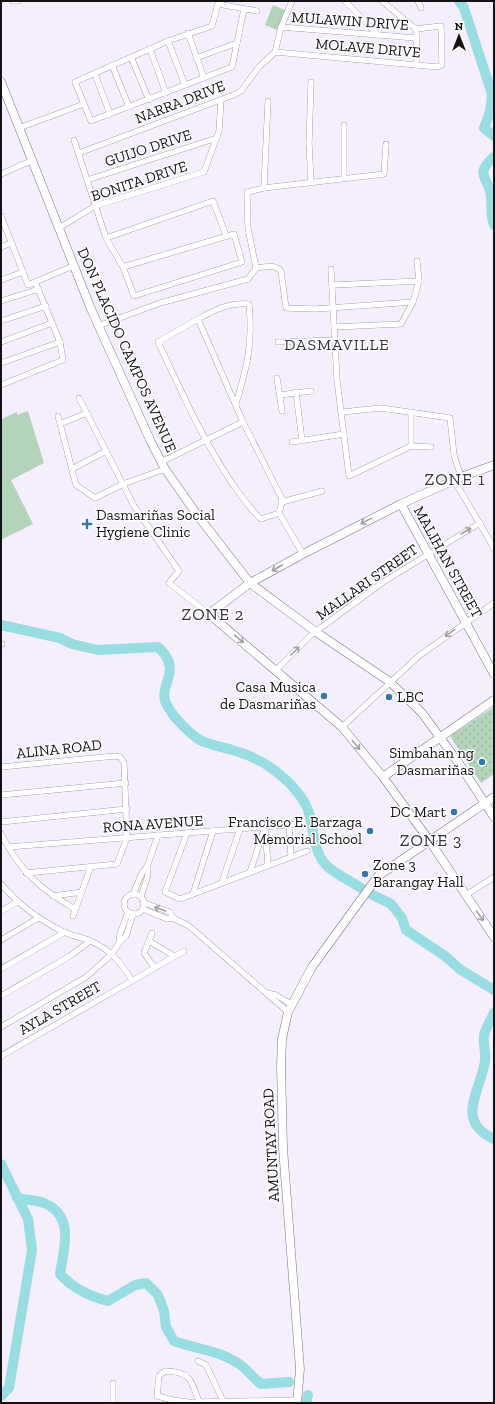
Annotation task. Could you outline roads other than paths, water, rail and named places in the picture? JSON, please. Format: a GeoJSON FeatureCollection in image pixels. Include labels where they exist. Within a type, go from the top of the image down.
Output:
{"type":"FeatureCollection","features":[{"type":"Feature","properties":{"kind":"street"},"geometry":{"type":"LineString","coordinates":[[13,1],[18,1]]}},
{"type":"Feature","properties":{"kind":"street"},"geometry":{"type":"LineString","coordinates":[[275,52],[281,27],[292,1]]}},
{"type":"Feature","properties":{"kind":"street"},"geometry":{"type":"LineString","coordinates":[[344,1],[378,35]]}},
{"type":"Feature","properties":{"kind":"street"},"geometry":{"type":"LineString","coordinates":[[382,1],[416,29],[417,65]]}},
{"type":"Feature","properties":{"kind":"street"},"geometry":{"type":"LineString","coordinates":[[418,1],[421,8]]}},
{"type":"Feature","properties":{"kind":"street"},"geometry":{"type":"LineString","coordinates":[[244,9],[232,67],[91,121],[75,82],[168,41],[212,26],[218,4],[257,11]]}},
{"type":"Feature","properties":{"kind":"street","name":"MOLAVE DRIVE"},"geometry":{"type":"LineString","coordinates":[[275,52],[438,67],[442,65],[441,26],[416,29]]}},
{"type":"Feature","properties":{"kind":"street","name":"MULAWIN DRIVE"},"geometry":{"type":"LineString","coordinates":[[281,27],[416,38]]}},
{"type":"Feature","properties":{"kind":"street"},"geometry":{"type":"LineString","coordinates":[[188,33],[204,78]]}},
{"type":"Feature","properties":{"kind":"street"},"geometry":{"type":"LineString","coordinates":[[168,41],[185,85]]}},
{"type":"Feature","properties":{"kind":"street"},"geometry":{"type":"LineString","coordinates":[[196,58],[237,43]]}},
{"type":"Feature","properties":{"kind":"street"},"geometry":{"type":"LineString","coordinates":[[150,49],[166,93]]}},
{"type":"Feature","properties":{"kind":"street","name":"NARRA DRIVE"},"geometry":{"type":"LineString","coordinates":[[79,153],[241,91],[259,67],[275,52]]}},
{"type":"Feature","properties":{"kind":"street"},"geometry":{"type":"LineString","coordinates":[[131,57],[149,100]]}},
{"type":"Feature","properties":{"kind":"street"},"geometry":{"type":"LineString","coordinates":[[112,65],[129,107]]}},
{"type":"Feature","properties":{"kind":"street"},"geometry":{"type":"LineString","coordinates":[[95,74],[110,114]]}},
{"type":"Feature","properties":{"kind":"street","name":"DON PLACIDO CAMPOS AVENUE"},"geometry":{"type":"LineString","coordinates":[[1,82],[98,326],[163,466],[198,516],[250,584],[316,632],[390,682],[422,713],[440,736],[494,817]]}},
{"type":"Feature","properties":{"kind":"street"},"geometry":{"type":"LineString","coordinates":[[311,82],[309,143],[311,182]]}},
{"type":"Feature","properties":{"kind":"street","name":"BONITA DRIVE"},"geometry":{"type":"LineString","coordinates":[[59,228],[95,206],[204,172],[217,138],[220,100]]}},
{"type":"Feature","properties":{"kind":"street"},"geometry":{"type":"LineString","coordinates":[[264,188],[268,101]]}},
{"type":"Feature","properties":{"kind":"street"},"geometry":{"type":"LineString","coordinates":[[19,128],[84,104]]}},
{"type":"Feature","properties":{"kind":"street"},"geometry":{"type":"LineString","coordinates":[[344,125],[344,178]]}},
{"type":"Feature","properties":{"kind":"street","name":"GUIJO DRIVE"},"geometry":{"type":"LineString","coordinates":[[87,180],[217,138]]}},
{"type":"Feature","properties":{"kind":"street"},"geometry":{"type":"LineString","coordinates":[[74,140],[106,238],[123,267],[134,296],[242,262],[234,234],[226,235],[123,267]]}},
{"type":"Feature","properties":{"kind":"street"},"geometry":{"type":"LineString","coordinates":[[98,326],[160,303],[248,279],[256,268],[248,228],[246,192],[264,188],[384,174],[386,144]]}},
{"type":"Feature","properties":{"kind":"street"},"geometry":{"type":"LineString","coordinates":[[1,174],[33,160]]}},
{"type":"Feature","properties":{"kind":"street"},"geometry":{"type":"LineString","coordinates":[[106,238],[213,201],[226,235]]}},
{"type":"Feature","properties":{"kind":"street"},"geometry":{"type":"LineString","coordinates":[[1,216],[28,285],[73,266]]}},
{"type":"Feature","properties":{"kind":"street"},"geometry":{"type":"LineString","coordinates":[[1,247],[11,243]]}},
{"type":"Feature","properties":{"kind":"street"},"geometry":{"type":"LineString","coordinates":[[334,327],[401,324],[413,302],[420,281],[417,261]]}},
{"type":"Feature","properties":{"kind":"street"},"geometry":{"type":"LineString","coordinates":[[256,268],[278,267],[281,271],[286,308],[333,307],[413,302]]}},
{"type":"Feature","properties":{"kind":"street"},"geometry":{"type":"LineString","coordinates":[[331,269],[337,380],[342,412],[348,476],[411,446],[431,447]]}},
{"type":"Feature","properties":{"kind":"street"},"geometry":{"type":"LineString","coordinates":[[1,280],[23,272]]}},
{"type":"Feature","properties":{"kind":"street"},"geometry":{"type":"LineString","coordinates":[[333,285],[420,281]]}},
{"type":"Feature","properties":{"kind":"street"},"geometry":{"type":"LineString","coordinates":[[1,384],[62,360],[60,342],[35,282]]}},
{"type":"Feature","properties":{"kind":"street"},"geometry":{"type":"LineString","coordinates":[[1,301],[39,289]]}},
{"type":"Feature","properties":{"kind":"street"},"geometry":{"type":"LineString","coordinates":[[236,404],[248,361],[252,329],[249,304],[236,303],[212,311],[158,342],[205,440],[220,466],[251,510],[261,519],[279,513]]}},
{"type":"Feature","properties":{"kind":"street"},"geometry":{"type":"LineString","coordinates":[[1,321],[46,306]]}},
{"type":"Feature","properties":{"kind":"street"},"geometry":{"type":"LineString","coordinates":[[198,319],[243,422],[282,502],[279,513],[303,554]]}},
{"type":"Feature","properties":{"kind":"street"},"geometry":{"type":"LineString","coordinates":[[1,342],[52,323]]}},
{"type":"Feature","properties":{"kind":"street"},"geometry":{"type":"LineString","coordinates":[[278,342],[335,340]]}},
{"type":"Feature","properties":{"kind":"street"},"geometry":{"type":"LineString","coordinates":[[1,363],[60,342]]}},
{"type":"Feature","properties":{"kind":"street"},"geometry":{"type":"LineString","coordinates":[[277,378],[282,411]]}},
{"type":"Feature","properties":{"kind":"street"},"geometry":{"type":"LineString","coordinates":[[280,395],[311,391]]}},
{"type":"Feature","properties":{"kind":"street"},"geometry":{"type":"LineString","coordinates":[[296,392],[302,441]]}},
{"type":"Feature","properties":{"kind":"street"},"geometry":{"type":"LineString","coordinates":[[79,398],[134,506],[179,571],[169,583],[209,614],[342,727],[383,777],[429,840],[494,937]]}},
{"type":"Feature","properties":{"kind":"street"},"geometry":{"type":"LineString","coordinates":[[342,412],[381,408],[450,418],[458,478],[494,548]]}},
{"type":"Feature","properties":{"kind":"street"},"geometry":{"type":"LineString","coordinates":[[411,412],[411,446]]}},
{"type":"Feature","properties":{"kind":"street"},"geometry":{"type":"LineString","coordinates":[[60,424],[87,413]]}},
{"type":"Feature","properties":{"kind":"street"},"geometry":{"type":"LineString","coordinates":[[58,416],[76,485],[95,498],[163,466],[205,440],[243,422]]}},
{"type":"Feature","properties":{"kind":"street"},"geometry":{"type":"LineString","coordinates":[[292,442],[344,434]]}},
{"type":"Feature","properties":{"kind":"street"},"geometry":{"type":"LineString","coordinates":[[72,469],[106,451]]}},
{"type":"Feature","properties":{"kind":"street"},"geometry":{"type":"LineString","coordinates":[[209,614],[250,584],[303,554],[401,504],[458,478],[494,465]]}},
{"type":"Feature","properties":{"kind":"street"},"geometry":{"type":"LineString","coordinates":[[282,502],[322,491]]}},
{"type":"Feature","properties":{"kind":"street","name":"MALIHAN STREET"},"geometry":{"type":"LineString","coordinates":[[401,504],[494,674]]}},
{"type":"Feature","properties":{"kind":"street","name":"MALLARI STREET"},"geometry":{"type":"LineString","coordinates":[[276,670],[316,632],[383,582],[480,523]]}},
{"type":"Feature","properties":{"kind":"street"},"geometry":{"type":"LineString","coordinates":[[342,727],[420,655],[494,603]]}},
{"type":"Feature","properties":{"kind":"street"},"geometry":{"type":"LineString","coordinates":[[383,777],[494,700]]}},
{"type":"Feature","properties":{"kind":"street","name":"ALINA ROAD"},"geometry":{"type":"LineString","coordinates":[[1,767],[120,757],[124,763],[126,783]]}},
{"type":"Feature","properties":{"kind":"street"},"geometry":{"type":"LineString","coordinates":[[1,795],[126,783],[128,838],[117,864],[26,873]]}},
{"type":"Feature","properties":{"kind":"street","name":"AMUNTAY ROAD"},"geometry":{"type":"LineString","coordinates":[[297,1402],[300,1369],[283,1148],[281,1066],[282,1039],[289,1008],[312,967],[374,880],[429,840],[494,797]]}},
{"type":"Feature","properties":{"kind":"street"},"geometry":{"type":"LineString","coordinates":[[1,822],[126,809]]}},
{"type":"Feature","properties":{"kind":"street","name":"RONA AVENUE"},"geometry":{"type":"LineString","coordinates":[[8,847],[300,824]]}},
{"type":"Feature","properties":{"kind":"street"},"geometry":{"type":"LineString","coordinates":[[289,825],[291,856]]}},
{"type":"Feature","properties":{"kind":"street"},"geometry":{"type":"LineString","coordinates":[[265,827],[268,865]]}},
{"type":"Feature","properties":{"kind":"street"},"geometry":{"type":"LineString","coordinates":[[250,872],[265,827]]}},
{"type":"Feature","properties":{"kind":"street"},"geometry":{"type":"LineString","coordinates":[[222,882],[240,829]]}},
{"type":"Feature","properties":{"kind":"street"},"geometry":{"type":"LineString","coordinates":[[193,894],[213,831]]}},
{"type":"Feature","properties":{"kind":"street"},"geometry":{"type":"LineString","coordinates":[[187,833],[165,892],[180,899],[307,851]]}},
{"type":"Feature","properties":{"kind":"street"},"geometry":{"type":"LineString","coordinates":[[1,834],[26,873],[39,886],[75,909]]}},
{"type":"Feature","properties":{"kind":"street"},"geometry":{"type":"LineString","coordinates":[[131,913],[125,903],[127,897],[133,894],[142,873],[147,867],[158,835]]}},
{"type":"Feature","properties":{"kind":"street"},"geometry":{"type":"LineString","coordinates":[[73,916],[91,866]]}},
{"type":"Feature","properties":{"kind":"street"},"geometry":{"type":"LineString","coordinates":[[131,913],[139,913],[143,906],[141,897],[148,875],[147,867]]}},
{"type":"Feature","properties":{"kind":"street"},"geometry":{"type":"LineString","coordinates":[[466,895],[494,877]]}},
{"type":"Feature","properties":{"kind":"street"},"geometry":{"type":"LineString","coordinates":[[1,884],[17,902],[38,918],[65,932],[90,941],[112,954],[122,964],[132,980]]}},
{"type":"Feature","properties":{"kind":"street"},"geometry":{"type":"LineString","coordinates":[[53,896],[82,892]]}},
{"type":"Feature","properties":{"kind":"street"},"geometry":{"type":"LineString","coordinates":[[133,894],[141,897]]}},
{"type":"Feature","properties":{"kind":"street"},"geometry":{"type":"LineString","coordinates":[[1,911],[17,902]]}},
{"type":"Feature","properties":{"kind":"street"},"geometry":{"type":"LineString","coordinates":[[143,906],[170,912],[173,918],[190,926],[267,993],[273,1000],[289,1008]]}},
{"type":"Feature","properties":{"kind":"street"},"geometry":{"type":"LineString","coordinates":[[1,1027],[86,978],[112,954],[119,943],[120,934],[131,913]]}},
{"type":"Feature","properties":{"kind":"street"},"geometry":{"type":"LineString","coordinates":[[1,940],[38,918]]}},
{"type":"Feature","properties":{"kind":"street"},"geometry":{"type":"LineString","coordinates":[[1,969],[65,932]]}},
{"type":"Feature","properties":{"kind":"street"},"geometry":{"type":"LineString","coordinates":[[152,933],[144,953],[154,967]]}},
{"type":"Feature","properties":{"kind":"street"},"geometry":{"type":"LineString","coordinates":[[1,996],[70,956],[90,941]]}},
{"type":"Feature","properties":{"kind":"street"},"geometry":{"type":"LineString","coordinates":[[148,941],[174,956]]}},
{"type":"Feature","properties":{"kind":"street","name":"AYLA STREET"},"geometry":{"type":"LineString","coordinates":[[1,1056],[184,951]]}},
{"type":"Feature","properties":{"kind":"street"},"geometry":{"type":"LineString","coordinates":[[198,1361],[206,1365],[226,1402]]}},
{"type":"Feature","properties":{"kind":"street"},"geometry":{"type":"LineString","coordinates":[[197,1403],[189,1377],[175,1371],[165,1371],[159,1376],[157,1396],[173,1402],[197,1403],[297,1402]]}},
{"type":"Feature","properties":{"kind":"street"},"geometry":{"type":"LineString","coordinates":[[113,1383],[113,1403]]}},
{"type":"Feature","properties":{"kind":"waterway"},"geometry":{"type":"LineString","coordinates":[[459,1],[464,8],[492,94],[490,112],[484,128],[494,136]]}},
{"type":"Feature","properties":{"kind":"waterway"},"geometry":{"type":"LineString","coordinates":[[494,157],[484,168],[483,172],[490,190],[494,225]]}},
{"type":"Feature","properties":{"kind":"waterway"},"geometry":{"type":"LineString","coordinates":[[1,625],[60,638],[72,644],[98,650],[158,647],[166,656],[169,664],[170,672],[164,692],[165,699],[168,707],[178,721],[191,734],[200,740],[253,758],[267,765],[285,779],[298,793],[308,810],[316,847],[323,861],[332,870],[361,888]]}},
{"type":"Feature","properties":{"kind":"waterway"},"geometry":{"type":"LineString","coordinates":[[371,894],[391,904],[402,918],[406,930],[445,956],[461,970],[494,990]]}},
{"type":"Feature","properties":{"kind":"waterway"},"geometry":{"type":"LineString","coordinates":[[494,1013],[485,1033],[485,1061],[473,1104],[475,1123],[482,1132],[494,1139]]}},
{"type":"Feature","properties":{"kind":"waterway"},"geometry":{"type":"LineString","coordinates":[[1,1164],[28,1219],[32,1250],[9,1388],[1,1396]]}},
{"type":"Feature","properties":{"kind":"waterway"},"geometry":{"type":"LineString","coordinates":[[17,1198],[44,1203],[54,1209],[60,1216],[64,1224],[65,1234],[64,1254],[60,1274],[76,1288],[94,1297],[108,1301],[135,1285],[146,1283],[158,1295],[164,1311],[166,1327],[174,1341],[222,1355],[241,1365],[261,1384],[289,1382]]}},
{"type":"Feature","properties":{"kind":"waterway"},"geometry":{"type":"LineString","coordinates":[[306,1403],[308,1395]]}},
{"type":"Feature","properties":{"kind":"place","name":"Dasmariñas Social Hygiene Clinic"},"geometry":{"type":"Point","coordinates":[87,524]}},
{"type":"Feature","properties":{"kind":"place","name":"Casa Musica de Dasmariñas"},"geometry":{"type":"Point","coordinates":[324,696]}},
{"type":"Feature","properties":{"kind":"place","name":"LBC"},"geometry":{"type":"Point","coordinates":[389,697]}},
{"type":"Feature","properties":{"kind":"place","name":"Simbahan ng Dasmariñas"},"geometry":{"type":"Point","coordinates":[482,762]}},
{"type":"Feature","properties":{"kind":"place","name":"DC Mart"},"geometry":{"type":"Point","coordinates":[454,812]}},
{"type":"Feature","properties":{"kind":"place","name":"Francisco E. Barzaga Memorial School"},"geometry":{"type":"Point","coordinates":[370,831]}},
{"type":"Feature","properties":{"kind":"place","name":"Zone 3 Barangay Hall"},"geometry":{"type":"Point","coordinates":[365,874]}},
{"type":"Feature","properties":{"kind":"district","name":"DASMAVILLE"},"geometry":{"type":"Point","coordinates":[337,344]}},
{"type":"Feature","properties":{"kind":"district","name":"ZONE 1"},"geometry":{"type":"Point","coordinates":[455,479]}},
{"type":"Feature","properties":{"kind":"district","name":"ZONE 2"},"geometry":{"type":"Point","coordinates":[213,614]}},
{"type":"Feature","properties":{"kind":"district","name":"ZONE 3"},"geometry":{"type":"Point","coordinates":[431,840]}}]}
